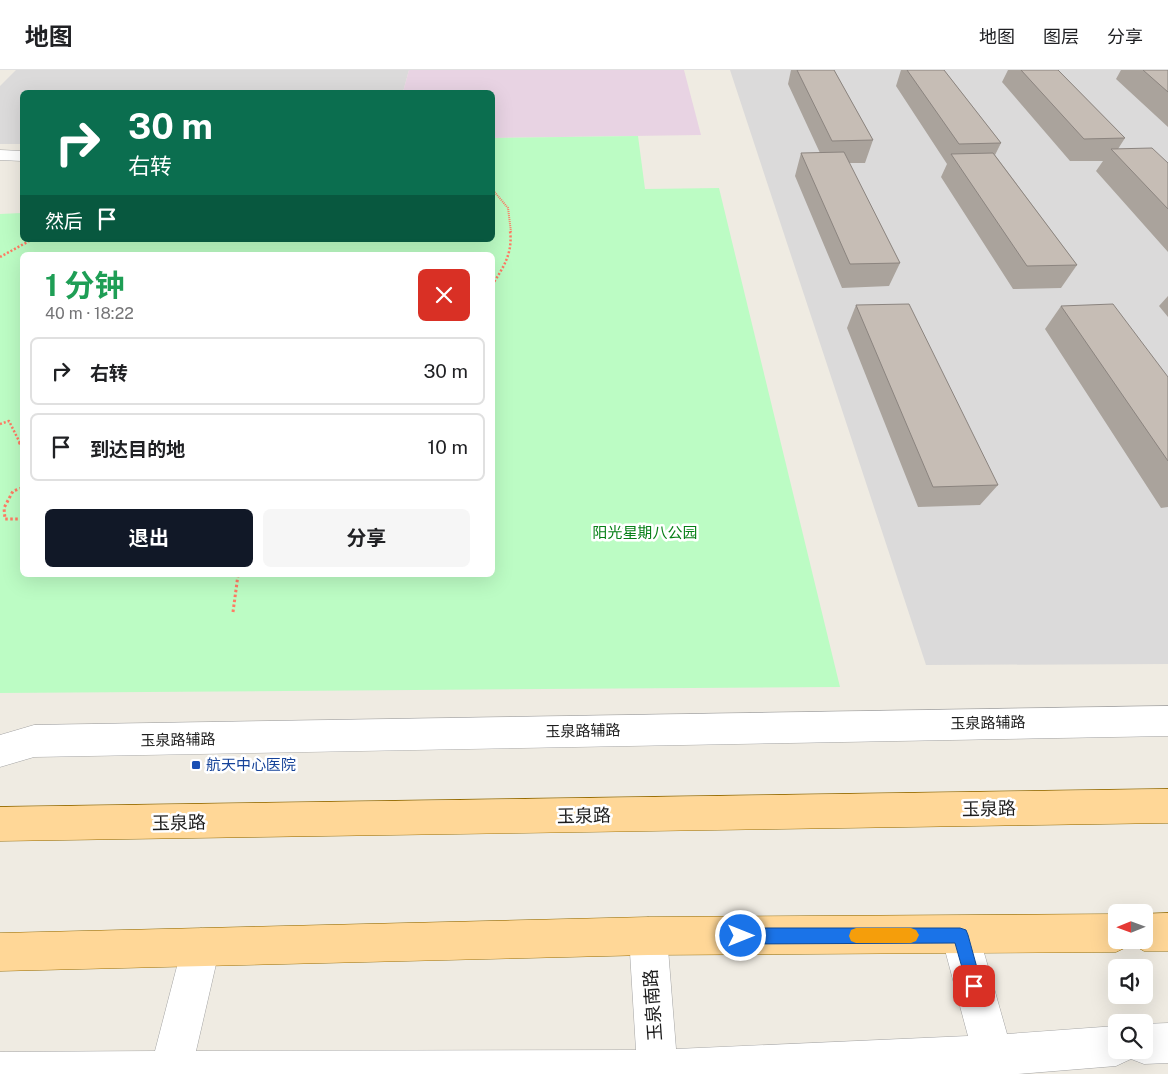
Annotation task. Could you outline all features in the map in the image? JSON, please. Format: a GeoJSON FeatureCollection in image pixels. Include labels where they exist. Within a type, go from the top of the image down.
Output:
{"type":"FeatureCollection","features":[{"type":"Feature","properties":{"kind":"main road","name":"玉泉路"},"geometry":{"type":"LineString","coordinates":[[0,824],[1168,806]]}},
{"type":"Feature","properties":{"kind":"main road"},"geometry":{"type":"LineString","coordinates":[[1153,932],[1168,932]]}},
{"type":"Feature","properties":{"kind":"main road"},"geometry":{"type":"LineString","coordinates":[[0,952],[648,936],[1108,933]]}},
{"type":"Feature","properties":{"kind":"street"},"geometry":{"type":"LineString","coordinates":[[0,155],[20,156]]}},
{"type":"Feature","properties":{"kind":"street","name":"玉泉路辅路"},"geometry":{"type":"LineString","coordinates":[[0,751],[34,741],[1168,721]]}},
{"type":"Feature","properties":{"kind":"street"},"geometry":{"type":"LineString","coordinates":[[960,935],[996,1064]]}},
{"type":"Feature","properties":{"kind":"street","name":"玉泉南路"},"geometry":{"type":"LineString","coordinates":[[648,936],[658,1072]]}},
{"type":"Feature","properties":{"kind":"street"},"geometry":{"type":"LineString","coordinates":[[170,1073],[201,947]]}},
{"type":"Feature","properties":{"kind":"street"},"geometry":{"type":"LineString","coordinates":[[1153,1044],[1168,1043]]}},
{"type":"Feature","properties":{"kind":"street"},"geometry":{"type":"LineString","coordinates":[[0,1072],[658,1072],[996,1064],[1108,1047]]}},
{"type":"Feature","properties":{"kind":"path"},"geometry":{"type":"LineString","coordinates":[[495,193],[508,208],[512,246],[500,274],[495,280]]}},
{"type":"Feature","properties":{"kind":"path"},"geometry":{"type":"LineString","coordinates":[[0,257],[27,242]]}},
{"type":"Feature","properties":{"kind":"path"},"geometry":{"type":"LineString","coordinates":[[0,424],[9,421],[20,443]]}},
{"type":"Feature","properties":{"kind":"path"},"geometry":{"type":"LineString","coordinates":[[20,489],[13,491],[4,508],[4,519],[20,519]]}},
{"type":"Feature","properties":{"kind":"path"},"geometry":{"type":"LineString","coordinates":[[233,612],[238,577]]}},
{"type":"Feature","properties":{"kind":"shaded area"},"geometry":{"type":"Polygon","coordinates":[[[16,70],[409,70],[404,90],[20,90],[20,144],[0,144],[0,86],[16,70]]]}},
{"type":"Feature","properties":{"kind":"shaded area"},"geometry":{"type":"Polygon","coordinates":[[[409,70],[684,70],[701,135],[495,138],[495,90],[404,90],[409,70]]]}},
{"type":"Feature","properties":{"kind":"shaded area"},"geometry":{"type":"Polygon","coordinates":[[[730,70],[1168,70],[1168,664],[926,665],[730,70]]]}},
{"type":"Feature","properties":{"kind":"green space","name":"阳光星期八公园"},"geometry":{"type":"Polygon","coordinates":[[[638,136],[645,189],[719,188],[840,687],[0,693],[0,214],[20,213],[20,242],[495,242],[495,138],[638,136]]]}},
{"type":"Feature","properties":{"kind":"building"},"geometry":{"type":"Polygon","coordinates":[[[797,70],[834,70],[873,140],[832,141],[797,70]]]}},
{"type":"Feature","properties":{"kind":"building"},"geometry":{"type":"Polygon","coordinates":[[[907,70],[944,70],[1001,143],[959,144],[907,70]]]}},
{"type":"Feature","properties":{"kind":"building"},"geometry":{"type":"Polygon","coordinates":[[[1021,70],[1058,70],[1125,138],[1084,139],[1021,70]]]}},
{"type":"Feature","properties":{"kind":"building"},"geometry":{"type":"Polygon","coordinates":[[[1143,70],[1168,70],[1168,92],[1143,70]]]}},
{"type":"Feature","properties":{"kind":"building"},"geometry":{"type":"Polygon","coordinates":[[[1152,148],[1168,163],[1168,209],[1111,149],[1152,148]]]}},
{"type":"Feature","properties":{"kind":"building"},"geometry":{"type":"Polygon","coordinates":[[[844,152],[900,263],[850,264],[801,153],[844,152]]]}},
{"type":"Feature","properties":{"kind":"building"},"geometry":{"type":"Polygon","coordinates":[[[993,153],[1077,265],[1027,266],[951,154],[993,153]]]}},
{"type":"Feature","properties":{"kind":"building"},"geometry":{"type":"Polygon","coordinates":[[[909,304],[998,485],[933,487],[856,305],[909,304]]]}},
{"type":"Feature","properties":{"kind":"building"},"geometry":{"type":"Polygon","coordinates":[[[1113,304],[1168,377],[1168,461],[1061,306],[1113,304]]]}},
{"type":"Feature","properties":{"kind":"slow traffic"},"geometry":{"type":"LineString","coordinates":[[856,936],[911,935]]}},
{"type":"Feature","properties":{"kind":"place","name":"航天中心医院"},"geometry":{"type":"Point","coordinates":[196,765]}},
{"type":"Feature","properties":{"kind":"route"},"geometry":{"type":"LineString","coordinates":[[741,936],[960,935],[974,986]]}}]}
